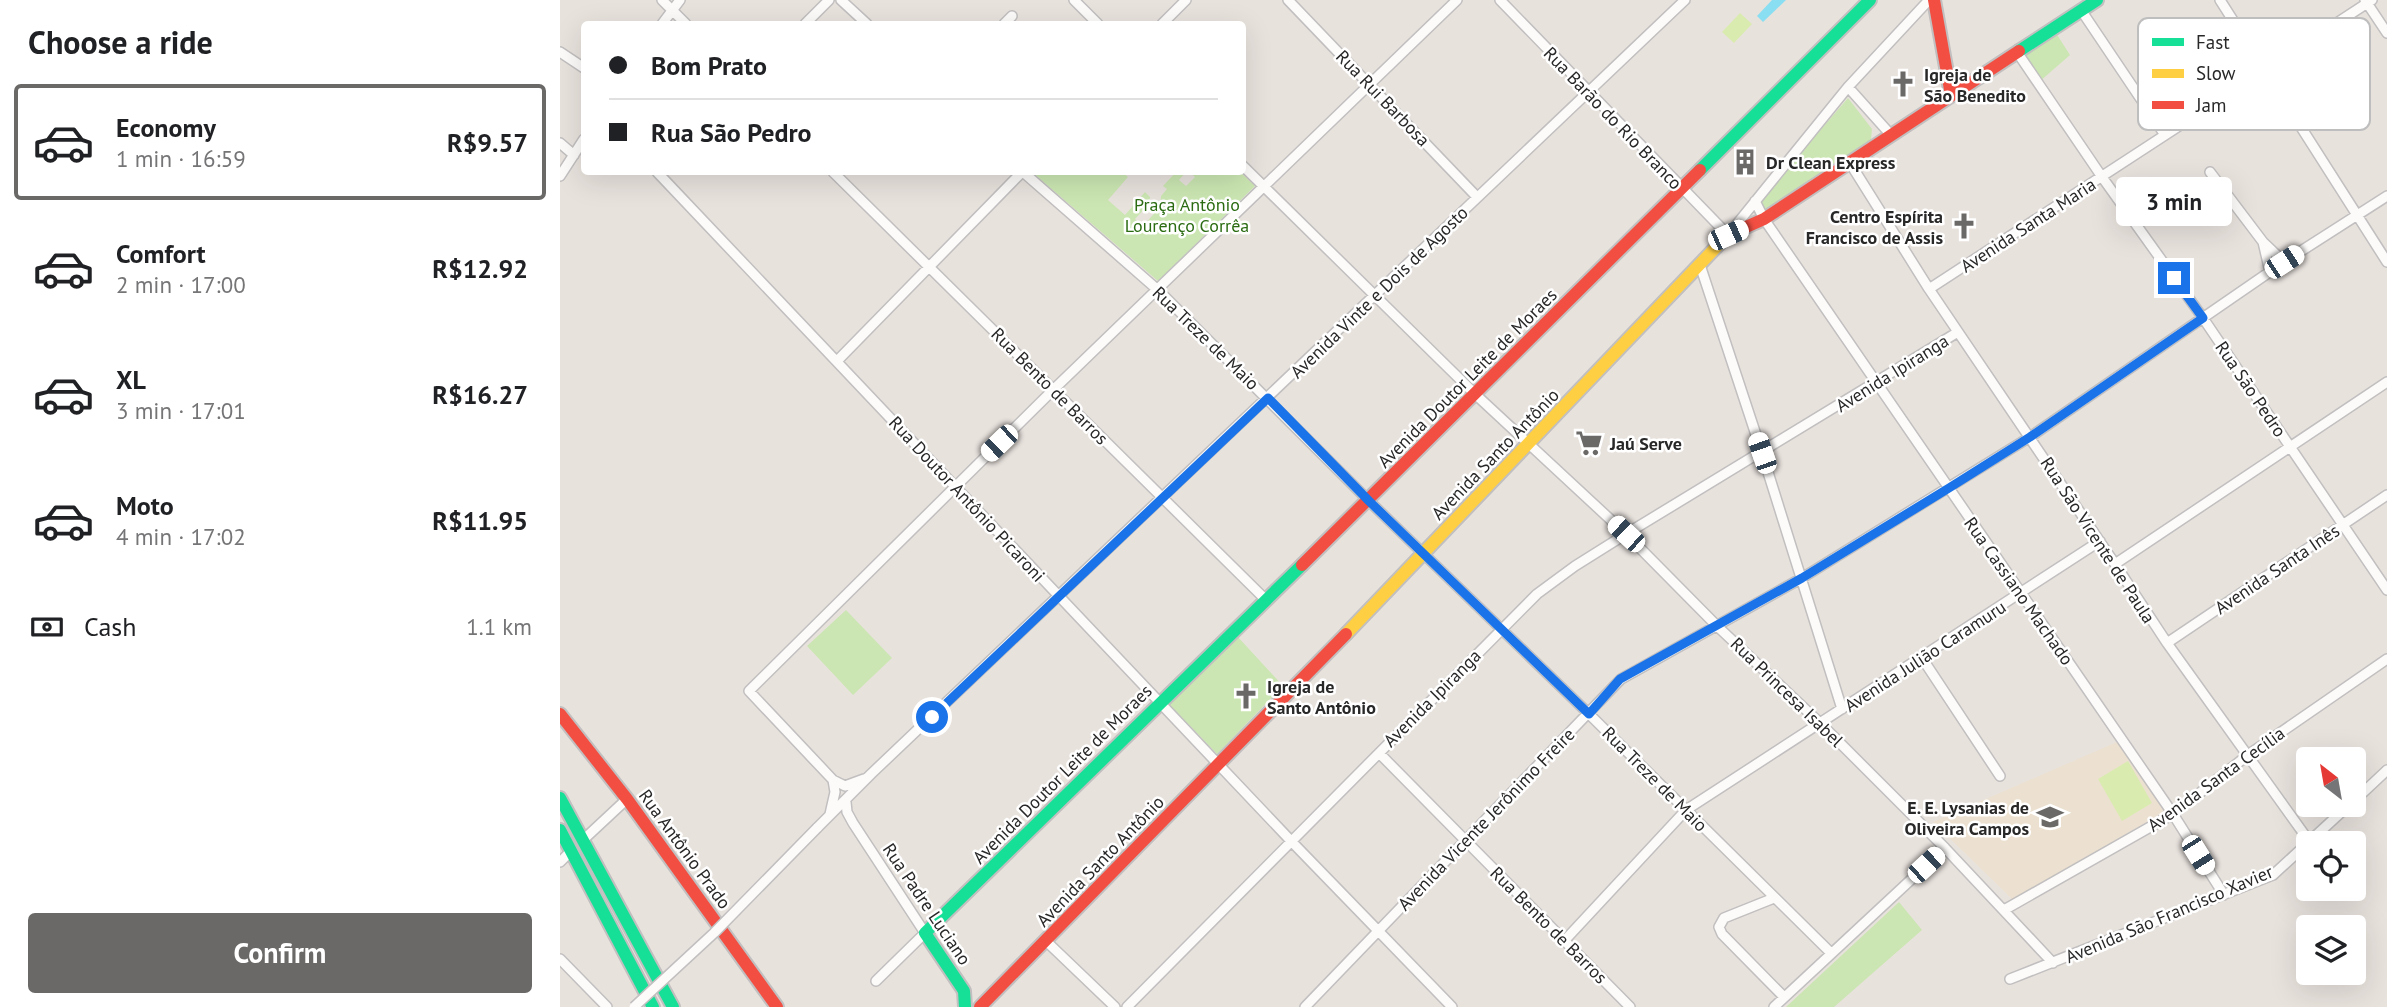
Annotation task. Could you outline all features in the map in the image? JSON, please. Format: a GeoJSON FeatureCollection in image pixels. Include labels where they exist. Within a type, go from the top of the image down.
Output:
{"type":"FeatureCollection","features":[{"type":"Feature","properties":{"kind":"street"},"geometry":{"type":"LineString","coordinates":[[662,0],[683,21]]}},
{"type":"Feature","properties":{"kind":"street"},"geometry":{"type":"LineString","coordinates":[[664,21],[680,0]]}},
{"type":"Feature","properties":{"kind":"street"},"geometry":{"type":"LineString","coordinates":[[808,21],[829,0]]}},
{"type":"Feature","properties":{"kind":"street"},"geometry":{"type":"LineString","coordinates":[[841,0],[864,21]]}},
{"type":"Feature","properties":{"kind":"street"},"geometry":{"type":"LineString","coordinates":[[1074,0],[1095,21]]}},
{"type":"Feature","properties":{"kind":"street"},"geometry":{"type":"LineString","coordinates":[[1165,21],[1186,0]]}},
{"type":"Feature","properties":{"kind":"street","name":"Rua Rui Barbosa"},"geometry":{"type":"LineString","coordinates":[[1288,0],[1477,197]]}},
{"type":"Feature","properties":{"kind":"street"},"geometry":{"type":"LineString","coordinates":[[871,774],[845,786],[833,780],[749,691],[1054,390],[1457,0]]}},
{"type":"Feature","properties":{"kind":"street","name":"Rua Barão do Rio Branco"},"geometry":{"type":"LineString","coordinates":[[1500,0],[1728,235]]}},
{"type":"Feature","properties":{"kind":"street","name":"Avenida Vinte e Dois de Agosto"},"geometry":{"type":"LineString","coordinates":[[634,1007],[714,933],[871,774],[1685,0]]}},
{"type":"Feature","properties":{"kind":"street","name":"Avenida Doutor Leite de Moraes"},"geometry":{"type":"LineString","coordinates":[[876,981],[1159,702],[1369,501],[1870,0]]}},
{"type":"Feature","properties":{"kind":"street"},"geometry":{"type":"LineString","coordinates":[[1931,0],[1951,95]]}},
{"type":"Feature","properties":{"kind":"street","name":"Avenida Santo Antônio"},"geometry":{"type":"LineString","coordinates":[[983,1004],[1424,554],[1728,235],[1848,87],[1931,0]]}},
{"type":"Feature","properties":{"kind":"street"},"geometry":{"type":"LineString","coordinates":[[1728,235],[1764,219],[2097,0]]}},
{"type":"Feature","properties":{"kind":"street"},"geometry":{"type":"LineString","coordinates":[[2220,0],[2232,18]]}},
{"type":"Feature","properties":{"kind":"street"},"geometry":{"type":"LineString","coordinates":[[2368,1],[2387,33]]}},
{"type":"Feature","properties":{"kind":"street","name":"Avenida Santa Maria"},"geometry":{"type":"LineString","coordinates":[[2343,18],[2368,1]]}},
{"type":"Feature","properties":{"kind":"street"},"geometry":{"type":"LineString","coordinates":[[2081,10],[2138,95]]}},
{"type":"Feature","properties":{"kind":"street"},"geometry":{"type":"LineString","coordinates":[[1006,21],[1012,16]]}},
{"type":"Feature","properties":{"kind":"street"},"geometry":{"type":"LineString","coordinates":[[560,52],[581,66]]}},
{"type":"Feature","properties":{"kind":"street","name":"Rua São Pedro"},"geometry":{"type":"LineString","coordinates":[[2017,52],[2203,318],[2387,590]]}},
{"type":"Feature","properties":{"kind":"street"},"geometry":{"type":"LineString","coordinates":[[1848,87],[1891,135]]}},
{"type":"Feature","properties":{"kind":"street"},"geometry":{"type":"LineString","coordinates":[[2162,130],[2165,135]]}},
{"type":"Feature","properties":{"kind":"street","name":"Avenida Santa Maria"},"geometry":{"type":"LineString","coordinates":[[1929,289],[2173,130]]}},
{"type":"Feature","properties":{"kind":"street"},"geometry":{"type":"LineString","coordinates":[[2303,130],[2387,262]]}},
{"type":"Feature","properties":{"kind":"street"},"geometry":{"type":"LineString","coordinates":[[560,144],[574,155]]}},
{"type":"Feature","properties":{"kind":"street"},"geometry":{"type":"LineString","coordinates":[[560,176],[581,144]]}},
{"type":"Feature","properties":{"kind":"street","name":"Rua São Vicente de Paula"},"geometry":{"type":"LineString","coordinates":[[1850,163],[1929,289],[2166,643],[2301,831]]}},
{"type":"Feature","properties":{"kind":"street","name":"Rua Princesa Isabel"},"geometry":{"type":"LineString","coordinates":[[1246,169],[1475,394],[1626,534],[1717,626],[1821,724],[1945,848],[2053,963]]}},
{"type":"Feature","properties":{"kind":"street"},"geometry":{"type":"LineString","coordinates":[[2210,173],[2263,243],[2284,262]]}},
{"type":"Feature","properties":{"kind":"street","name":"Rua Doutor Antônio Picaroni"},"geometry":{"type":"LineString","coordinates":[[662,175],[1059,597],[1452,1007]]}},
{"type":"Feature","properties":{"kind":"street","name":"Rua Bento de Barros"},"geometry":{"type":"LineString","coordinates":[[836,175],[1266,600]]}},
{"type":"Feature","properties":{"kind":"street"},"geometry":{"type":"LineString","coordinates":[[838,360],[1020,175]]}},
{"type":"Feature","properties":{"kind":"street","name":"Rua Treze de Maio"},"geometry":{"type":"LineString","coordinates":[[1026,175],[1159,291],[1369,501],[1831,953]]}},
{"type":"Feature","properties":{"kind":"street","name":"Avenida Vicente Jerônimo Freire"},"geometry":{"type":"LineString","coordinates":[[1305,1007],[1620,679],[1802,578],[2030,437],[2284,262],[2387,196]]}},
{"type":"Feature","properties":{"kind":"street","name":"Rua Cassiano Machado"},"geometry":{"type":"LineString","coordinates":[[1755,201],[1764,219],[2173,814],[2224,895]]}},
{"type":"Feature","properties":{"kind":"street"},"geometry":{"type":"LineString","coordinates":[[2263,243],[2270,272]]}},
{"type":"Feature","properties":{"kind":"street"},"geometry":{"type":"LineString","coordinates":[[1700,264],[1842,709]]}},
{"type":"Feature","properties":{"kind":"street","name":"Avenida Ipiranga"},"geometry":{"type":"LineString","coordinates":[[1127,1007],[1537,594],[1574,566],[1958,332]]}},
{"type":"Feature","properties":{"kind":"street"},"geometry":{"type":"LineString","coordinates":[[2115,564],[2387,382]]}},
{"type":"Feature","properties":{"kind":"street","name":"Avenida Santa Inês"},"geometry":{"type":"LineString","coordinates":[[2166,643],[2387,495]]}},
{"type":"Feature","properties":{"kind":"street","name":"Avenida Julião Caramuru"},"geometry":{"type":"LineString","coordinates":[[1565,940],[1686,810],[2100,541]]}},
{"type":"Feature","properties":{"kind":"street"},"geometry":{"type":"LineString","coordinates":[[1922,658],[2000,776]]}},
{"type":"Feature","properties":{"kind":"street","name":"Avenida Santa Cecília"},"geometry":{"type":"LineString","coordinates":[[2004,910],[2173,814],[2248,755],[2387,659]]}},
{"type":"Feature","properties":{"kind":"street","name":"Rua Antônio Prado"},"geometry":{"type":"LineString","coordinates":[[560,714],[627,799],[777,1007]]}},
{"type":"Feature","properties":{"kind":"street","name":"Rua Bento de Barros"},"geometry":{"type":"LineString","coordinates":[[1379,752],[1630,1007]]}},
{"type":"Feature","properties":{"kind":"street"},"geometry":{"type":"LineString","coordinates":[[2366,790],[2387,770]]}},
{"type":"Feature","properties":{"kind":"street"},"geometry":{"type":"LineString","coordinates":[[833,780],[835,792],[830,816],[853,823]]}},
{"type":"Feature","properties":{"kind":"street"},"geometry":{"type":"LineString","coordinates":[[560,798],[673,1007]]}},
{"type":"Feature","properties":{"kind":"street"},"geometry":{"type":"LineString","coordinates":[[583,840],[627,799]]}},
{"type":"Feature","properties":{"kind":"street","name":"Rua Padre Luciano"},"geometry":{"type":"LineString","coordinates":[[846,802],[847,812],[853,823],[964,991],[965,1007]]}},
{"type":"Feature","properties":{"kind":"street","name":"Avenida São Francisco Xavier"},"geometry":{"type":"LineString","coordinates":[[2321,831],[2336,817]]}},
{"type":"Feature","properties":{"kind":"street"},"geometry":{"type":"LineString","coordinates":[[560,830],[653,1007]]}},
{"type":"Feature","properties":{"kind":"street"},"geometry":{"type":"LineString","coordinates":[[1774,1007],[1945,848]]}},
{"type":"Feature","properties":{"kind":"street"},"geometry":{"type":"LineString","coordinates":[[560,862],[571,851]]}},
{"type":"Feature","properties":{"kind":"street","name":"Avenida São Francisco Xavier"},"geometry":{"type":"LineString","coordinates":[[2010,979],[2273,875],[2296,854]]}},
{"type":"Feature","properties":{"kind":"street"},"geometry":{"type":"LineString","coordinates":[[1774,898],[1724,918],[1719,927],[1722,934],[1784,997]]}},
{"type":"Feature","properties":{"kind":"street"},"geometry":{"type":"LineString","coordinates":[[1046,941],[1115,1007]]}},
{"type":"Feature","properties":{"kind":"street"},"geometry":{"type":"LineString","coordinates":[[560,959],[607,1007]]}},
{"type":"Feature","properties":{"kind":"street"},"geometry":{"type":"LineString","coordinates":[[964,991],[983,1004]]}},
{"type":"Feature","properties":{"kind":"shaded area","name":"E. E. Lysanias de Oliveira Campos"},"geometry":{"type":"Polygon","coordinates":[[[2117,742],[2165,811],[2013,900],[1933,822],[2117,742]]]}},
{"type":"Feature","properties":{"kind":"green space"},"geometry":{"type":"Polygon","coordinates":[[[1740,13],[1752,24],[1734,43],[1722,32],[1740,13]]]}},
{"type":"Feature","properties":{"kind":"green space"},"geometry":{"type":"Polygon","coordinates":[[[2056,33],[2070,55],[2039,82],[2025,54],[2056,33]]]}},
{"type":"Feature","properties":{"kind":"green space"},"geometry":{"type":"Polygon","coordinates":[[[1848,98],[1872,129],[1871,140],[1763,211],[1760,200],[1848,98]]]}},
{"type":"Feature","properties":{"kind":"green space","name":"Praça Antônio Lourenço Corrêa"},"geometry":{"type":"Polygon","coordinates":[[[1035,175],[1126,175],[1128,177],[1108,200],[1125,215],[1145,192],[1150,197],[1149,204],[1135,219],[1143,226],[1160,207],[1161,196],[1167,189],[1163,186],[1173,175],[1183,175],[1179,180],[1186,186],[1195,177],[1193,175],[1243,175],[1255,186],[1158,281],[1035,175]]]}},
{"type":"Feature","properties":{"kind":"green space"},"geometry":{"type":"Polygon","coordinates":[[[846,610],[892,658],[853,695],[807,646],[846,610]]]}},
{"type":"Feature","properties":{"kind":"green space"},"geometry":{"type":"Polygon","coordinates":[[[1237,636],[1283,686],[1217,754],[1168,703],[1237,636]]]}},
{"type":"Feature","properties":{"kind":"green space"},"geometry":{"type":"Polygon","coordinates":[[[2128,761],[2152,803],[2122,821],[2098,779],[2128,761]]]}},
{"type":"Feature","properties":{"kind":"green space"},"geometry":{"type":"Polygon","coordinates":[[[1899,902],[1922,930],[1834,1007],[1786,1007],[1899,902]]]}},
{"type":"Feature","properties":{"kind":"water"},"geometry":{"type":"Polygon","coordinates":[[[1772,0],[1786,0],[1763,22],[1757,16],[1772,0]]]}},
{"type":"Feature","properties":{"kind":"traffic: fast"},"geometry":{"type":"LineString","coordinates":[[1700,170],[1870,0]]}},
{"type":"Feature","properties":{"kind":"traffic: fast"},"geometry":{"type":"LineString","coordinates":[[2019,51],[2097,0]]}},
{"type":"Feature","properties":{"kind":"traffic: fast"},"geometry":{"type":"LineString","coordinates":[[965,1007],[964,991],[925,933],[1302,565]]}},
{"type":"Feature","properties":{"kind":"traffic: fast"},"geometry":{"type":"LineString","coordinates":[[560,798],[673,1007]]}},
{"type":"Feature","properties":{"kind":"traffic: fast"},"geometry":{"type":"LineString","coordinates":[[560,830],[653,1007]]}},
{"type":"Feature","properties":{"kind":"traffic: slow"},"geometry":{"type":"LineString","coordinates":[[1346,634],[1722,241]]}},
{"type":"Feature","properties":{"kind":"traffic: jam"},"geometry":{"type":"LineString","coordinates":[[1934,0],[1951,95]]}},
{"type":"Feature","properties":{"kind":"traffic: jam"},"geometry":{"type":"LineString","coordinates":[[1722,241],[1728,235],[1764,219],[2019,51]]}},
{"type":"Feature","properties":{"kind":"traffic: jam"},"geometry":{"type":"LineString","coordinates":[[1302,565],[1700,170]]}},
{"type":"Feature","properties":{"kind":"traffic: jam"},"geometry":{"type":"LineString","coordinates":[[980,1007],[1346,634]]}},
{"type":"Feature","properties":{"kind":"traffic: jam"},"geometry":{"type":"LineString","coordinates":[[560,714],[627,799],[777,1007]]}},
{"type":"Feature","properties":{"kind":"place","name":"Igreja de São Benedito"},"geometry":{"type":"Point","coordinates":[1903,84]}},
{"type":"Feature","properties":{"kind":"place","name":"Dr Clean Express"},"geometry":{"type":"Point","coordinates":[1745,162]}},
{"type":"Feature","properties":{"kind":"place","name":"Centro Espírita Francisco de Assis"},"geometry":{"type":"Point","coordinates":[1964,226]}},
{"type":"Feature","properties":{"kind":"place","name":"Jaú Serve"},"geometry":{"type":"Point","coordinates":[1589,443]}},
{"type":"Feature","properties":{"kind":"place","name":"Igreja de Santo Antônio"},"geometry":{"type":"Point","coordinates":[1246,696]}},
{"type":"Feature","properties":{"kind":"place","name":"E. E. Lysanias de Oliveira Campos"},"geometry":{"type":"Point","coordinates":[2050,817]}},
{"type":"Feature","properties":{"kind":"route"},"geometry":{"type":"LineString","coordinates":[[932,717],[1268,398],[1369,501],[1589,714],[1620,679],[1802,578],[1949,488],[2030,437],[2203,318],[2174,278]]}}]}
